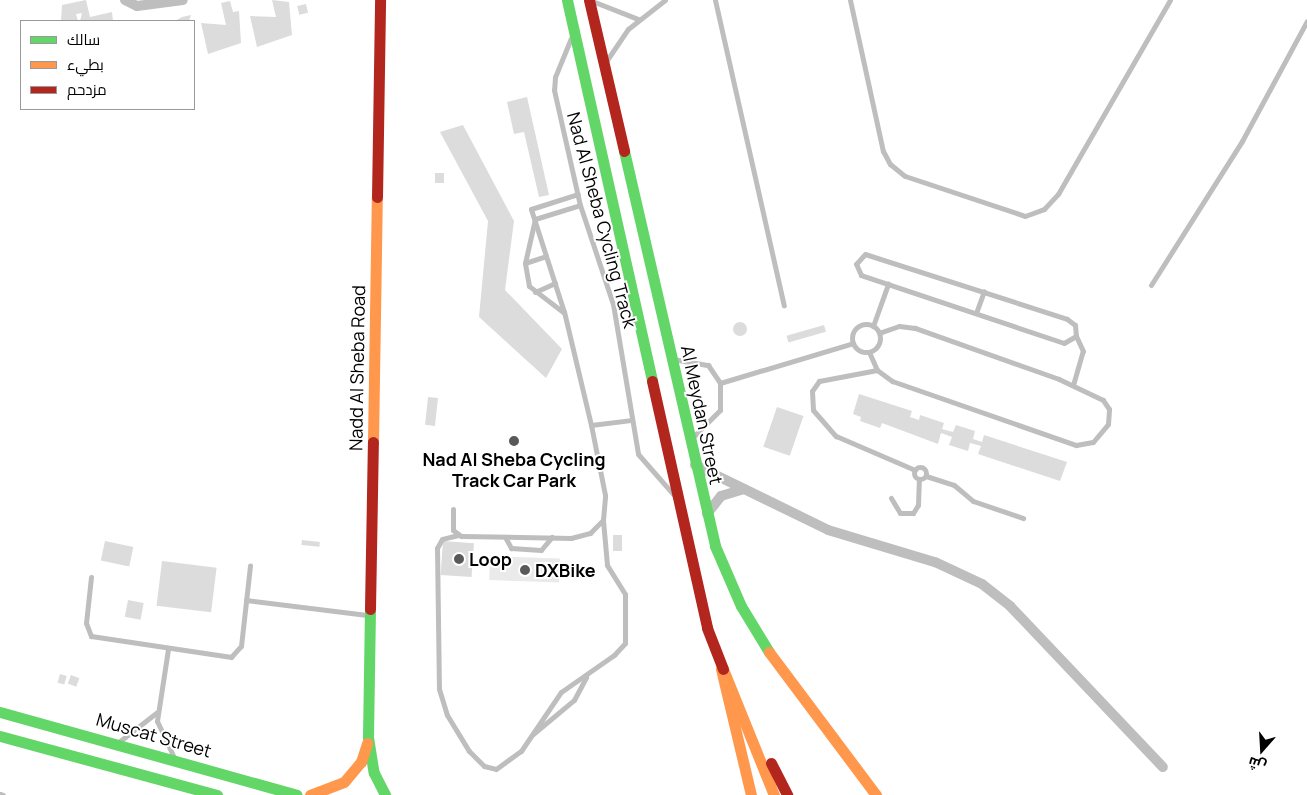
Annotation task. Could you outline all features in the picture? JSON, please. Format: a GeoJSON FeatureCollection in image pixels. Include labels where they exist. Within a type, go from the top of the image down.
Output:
{"type":"FeatureCollection","features":[{"type":"Feature","properties":{"kind":"street"},"geometry":{"type":"LineString","coordinates":[[125,0],[138,6],[183,0]]}},
{"type":"Feature","properties":{"kind":"street","name":"Nadd Al Sheba Road"},"geometry":{"type":"LineString","coordinates":[[380,0],[368,737],[374,773],[385,795]]}},
{"type":"Feature","properties":{"kind":"street"},"geometry":{"type":"LineString","coordinates":[[567,0],[675,496],[721,669],[739,706],[774,795]]}},
{"type":"Feature","properties":{"kind":"street","name":"Al Meydan Street"},"geometry":{"type":"LineString","coordinates":[[590,0],[672,359],[688,440],[706,515],[727,576],[757,634],[876,795]]}},
{"type":"Feature","properties":{"kind":"street"},"geometry":{"type":"LineString","coordinates":[[694,465],[745,488],[828,530],[935,562],[982,584],[1010,606],[1163,767]]}},
{"type":"Feature","properties":{"kind":"street"},"geometry":{"type":"LineString","coordinates":[[706,515],[721,496],[745,488]]}},
{"type":"Feature","properties":{"kind":"street"},"geometry":{"type":"LineString","coordinates":[[721,669],[722,688],[751,795]]}},
{"type":"Feature","properties":{"kind":"street"},"geometry":{"type":"LineString","coordinates":[[739,706],[746,712],[787,795]]}},
{"type":"Feature","properties":{"kind":"street","name":"Muscat Street"},"geometry":{"type":"LineString","coordinates":[[0,712],[118,742],[299,795]]}},
{"type":"Feature","properties":{"kind":"street"},"geometry":{"type":"LineString","coordinates":[[0,736],[218,795]]}},
{"type":"Feature","properties":{"kind":"street","name":"Nadd Al Sheba Road"},"geometry":{"type":"LineString","coordinates":[[310,795],[333,789],[354,773],[368,737]]}},
{"type":"Feature","properties":{"kind":"lane"},"geometry":{"type":"LineString","coordinates":[[590,0],[638,19]]}},
{"type":"Feature","properties":{"kind":"lane"},"geometry":{"type":"LineString","coordinates":[[604,65],[638,19],[665,0]]}},
{"type":"Feature","properties":{"kind":"lane"},"geometry":{"type":"LineString","coordinates":[[715,0],[784,305]]}},
{"type":"Feature","properties":{"kind":"lane"},"geometry":{"type":"LineString","coordinates":[[850,0],[883,151],[890,164],[905,176],[1025,216],[1044,210],[1058,194],[1170,0]]}},
{"type":"Feature","properties":{"kind":"lane"},"geometry":{"type":"LineString","coordinates":[[1151,285],[1237,149],[1307,21]]}},
{"type":"Feature","properties":{"kind":"lane","name":"Nad Al Sheba Cycling Track"},"geometry":{"type":"LineString","coordinates":[[574,30],[554,84],[580,205],[613,304],[629,420],[642,461],[675,496]]}},
{"type":"Feature","properties":{"kind":"lane"},"geometry":{"type":"LineString","coordinates":[[578,194],[531,209],[564,312],[591,425],[606,495],[603,520],[607,565],[626,594],[628,633],[618,652],[586,677],[557,696],[533,734],[507,765],[490,768],[461,740],[441,698],[437,548],[442,539],[458,535],[505,537],[581,536],[603,520]]}},
{"type":"Feature","properties":{"kind":"lane"},"geometry":{"type":"LineString","coordinates":[[535,219],[580,205]]}},
{"type":"Feature","properties":{"kind":"lane"},"geometry":{"type":"LineString","coordinates":[[535,219],[525,263],[526,279],[534,292],[564,312]]}},
{"type":"Feature","properties":{"kind":"lane"},"geometry":{"type":"LineString","coordinates":[[1073,386],[1084,351],[1070,321],[874,254],[859,258],[858,273],[888,284],[1064,343],[1076,336]]}},
{"type":"Feature","properties":{"kind":"lane"},"geometry":{"type":"LineString","coordinates":[[525,263],[546,256]]}},
{"type":"Feature","properties":{"kind":"lane"},"geometry":{"type":"LineString","coordinates":[[534,292],[555,283]]}},
{"type":"Feature","properties":{"kind":"lane"},"geometry":{"type":"LineString","coordinates":[[873,326],[888,284]]}},
{"type":"Feature","properties":{"kind":"lane"},"geometry":{"type":"LineString","coordinates":[[976,314],[984,291]]}},
{"type":"Feature","properties":{"kind":"lane"},"geometry":{"type":"LineString","coordinates":[[852,344],[858,326],[873,326],[879,333],[877,347],[869,352]]}},
{"type":"Feature","properties":{"kind":"lane"},"geometry":{"type":"LineString","coordinates":[[720,383],[852,344],[869,352],[877,370],[900,384],[1082,445],[1097,438],[1110,414],[1098,396],[916,328],[899,326],[879,333]]}},
{"type":"Feature","properties":{"kind":"lane"},"geometry":{"type":"LineString","coordinates":[[672,359],[708,365],[720,383],[720,410],[688,440]]}},
{"type":"Feature","properties":{"kind":"lane"},"geometry":{"type":"LineString","coordinates":[[877,370],[819,381],[812,392],[813,410],[836,436],[915,470],[924,467],[926,476]]}},
{"type":"Feature","properties":{"kind":"lane"},"geometry":{"type":"LineString","coordinates":[[591,425],[629,420]]}},
{"type":"Feature","properties":{"kind":"lane"},"geometry":{"type":"LineString","coordinates":[[891,498],[900,514],[913,513],[918,505],[919,479],[915,470]]}},
{"type":"Feature","properties":{"kind":"lane"},"geometry":{"type":"LineString","coordinates":[[919,479],[926,476],[954,485],[973,501],[1023,518]]}},
{"type":"Feature","properties":{"kind":"lane"},"geometry":{"type":"LineString","coordinates":[[453,509],[452,527],[458,535]]}},
{"type":"Feature","properties":{"kind":"lane"},"geometry":{"type":"LineString","coordinates":[[505,537],[511,548],[541,550],[552,537]]}},
{"type":"Feature","properties":{"kind":"lane"},"geometry":{"type":"LineString","coordinates":[[91,577],[86,623],[91,636],[168,649],[236,655],[250,566]]}},
{"type":"Feature","properties":{"kind":"lane"},"geometry":{"type":"LineString","coordinates":[[246,600],[370,615]]}},
{"type":"Feature","properties":{"kind":"lane"},"geometry":{"type":"LineString","coordinates":[[168,649],[157,712],[161,737],[175,758]]}},
{"type":"Feature","properties":{"kind":"lane"},"geometry":{"type":"LineString","coordinates":[[533,734],[574,700],[586,677]]}},
{"type":"Feature","properties":{"kind":"lane"},"geometry":{"type":"LineString","coordinates":[[118,742],[157,712]]}},
{"type":"Feature","properties":{"kind":"shaded area","name":"DXBike"},"geometry":{"type":"Polygon","coordinates":[[[490,556],[560,558],[559,582],[489,580],[490,556]]]}},
{"type":"Feature","properties":{"kind":"building"},"geometry":{"type":"Polygon","coordinates":[[[86,0],[90,17],[112,12],[113,20],[80,20],[82,13],[76,14],[78,20],[61,20],[62,5],[86,0]]]}},
{"type":"Feature","properties":{"kind":"building"},"geometry":{"type":"Polygon","coordinates":[[[272,0],[289,2],[292,35],[257,47],[250,16],[276,17],[272,0]]]}},
{"type":"Feature","properties":{"kind":"building"},"geometry":{"type":"Polygon","coordinates":[[[230,1],[233,12],[239,11],[241,43],[208,54],[201,23],[226,25],[221,3],[230,1]]]}},
{"type":"Feature","properties":{"kind":"building"},"geometry":{"type":"Polygon","coordinates":[[[306,4],[308,13],[299,15],[297,6],[306,4]]]}},
{"type":"Feature","properties":{"kind":"building"},"geometry":{"type":"Polygon","coordinates":[[[191,15],[189,20],[177,20],[191,15]]]}},
{"type":"Feature","properties":{"kind":"building"},"geometry":{"type":"Polygon","coordinates":[[[527,97],[549,195],[539,197],[524,132],[514,134],[507,102],[527,97]]]}},
{"type":"Feature","properties":{"kind":"building"},"geometry":{"type":"Polygon","coordinates":[[[463,125],[514,221],[505,290],[562,349],[546,378],[479,317],[488,221],[440,132],[463,125]]]}},
{"type":"Feature","properties":{"kind":"building"},"geometry":{"type":"Polygon","coordinates":[[[435,173],[444,173],[444,183],[435,183],[435,173]]]}},
{"type":"Feature","properties":{"kind":"building"},"geometry":{"type":"Polygon","coordinates":[[[737,322],[743,322],[747,329],[743,336],[737,336],[733,332],[733,326],[737,322]]]}},
{"type":"Feature","properties":{"kind":"building"},"geometry":{"type":"Polygon","coordinates":[[[824,325],[826,332],[788,342],[787,336],[824,325]]]}},
{"type":"Feature","properties":{"kind":"building"},"geometry":{"type":"Polygon","coordinates":[[[859,394],[912,411],[910,417],[919,420],[920,415],[944,423],[942,429],[953,432],[956,425],[975,431],[973,439],[982,442],[984,435],[1067,462],[1060,481],[978,454],[981,446],[970,443],[968,451],[949,445],[952,437],[941,433],[938,444],[882,423],[880,428],[860,421],[861,417],[853,414],[859,394]]]}},
{"type":"Feature","properties":{"kind":"building"},"geometry":{"type":"Polygon","coordinates":[[[428,397],[438,398],[435,426],[425,425],[428,397]]]}},
{"type":"Feature","properties":{"kind":"building"},"geometry":{"type":"Polygon","coordinates":[[[777,407],[803,416],[790,456],[763,447],[777,407]]]}},
{"type":"Feature","properties":{"kind":"building"},"geometry":{"type":"Polygon","coordinates":[[[613,535],[622,535],[622,551],[613,551],[613,535]]]}},
{"type":"Feature","properties":{"kind":"building"},"geometry":{"type":"Polygon","coordinates":[[[302,540],[320,542],[319,547],[301,545],[302,540]]]}},
{"type":"Feature","properties":{"kind":"building"},"geometry":{"type":"Polygon","coordinates":[[[105,541],[133,547],[129,567],[101,561],[105,541]]]}},
{"type":"Feature","properties":{"kind":"building","name":"Loop"},"geometry":{"type":"Polygon","coordinates":[[[443,541],[474,543],[472,577],[441,575],[443,541]]]}},
{"type":"Feature","properties":{"kind":"building"},"geometry":{"type":"Polygon","coordinates":[[[162,561],[217,568],[211,612],[157,606],[162,561]]]}},
{"type":"Feature","properties":{"kind":"building"},"geometry":{"type":"Polygon","coordinates":[[[594,567],[594,575],[587,575],[586,568],[594,567]]]}},
{"type":"Feature","properties":{"kind":"building"},"geometry":{"type":"Polygon","coordinates":[[[128,600],[144,603],[140,620],[125,617],[128,600]]]}},
{"type":"Feature","properties":{"kind":"building"},"geometry":{"type":"Polygon","coordinates":[[[60,674],[67,676],[64,685],[58,683],[60,674]]]}},
{"type":"Feature","properties":{"kind":"building"},"geometry":{"type":"Polygon","coordinates":[[[71,675],[79,678],[76,687],[68,683],[71,675]]]}},
{"type":"Feature","properties":{"kind":"traffic: fast"},"geometry":{"type":"LineString","coordinates":[[567,0],[652,381]]}},
{"type":"Feature","properties":{"kind":"traffic: fast"},"geometry":{"type":"LineString","coordinates":[[624,151],[715,546],[741,606],[769,652]]}},
{"type":"Feature","properties":{"kind":"traffic: fast"},"geometry":{"type":"LineString","coordinates":[[370,609],[368,737],[374,773],[385,795]]}},
{"type":"Feature","properties":{"kind":"traffic: fast"},"geometry":{"type":"LineString","coordinates":[[0,712],[297,795]]}},
{"type":"Feature","properties":{"kind":"traffic: fast"},"geometry":{"type":"LineString","coordinates":[[0,736],[217,795]]}},
{"type":"Feature","properties":{"kind":"traffic: slow"},"geometry":{"type":"LineString","coordinates":[[373,442],[377,197]]}},
{"type":"Feature","properties":{"kind":"traffic: slow"},"geometry":{"type":"LineString","coordinates":[[769,652],[876,795]]}},
{"type":"Feature","properties":{"kind":"traffic: slow"},"geometry":{"type":"LineString","coordinates":[[721,669],[751,795]]}},
{"type":"Feature","properties":{"kind":"traffic: slow"},"geometry":{"type":"LineString","coordinates":[[723,669],[774,795]]}},
{"type":"Feature","properties":{"kind":"traffic: slow"},"geometry":{"type":"LineString","coordinates":[[310,795],[344,782],[361,762],[367,743]]}},
{"type":"Feature","properties":{"kind":"traffic: jam"},"geometry":{"type":"LineString","coordinates":[[377,197],[380,0]]}},
{"type":"Feature","properties":{"kind":"traffic: jam"},"geometry":{"type":"LineString","coordinates":[[589,0],[624,151]]}},
{"type":"Feature","properties":{"kind":"traffic: jam"},"geometry":{"type":"LineString","coordinates":[[652,381],[707,628],[723,669]]}},
{"type":"Feature","properties":{"kind":"traffic: jam"},"geometry":{"type":"LineString","coordinates":[[370,609],[373,442]]}},
{"type":"Feature","properties":{"kind":"traffic: jam"},"geometry":{"type":"LineString","coordinates":[[771,763],[787,795]]}},
{"type":"Feature","properties":{"kind":"place","name":"Nad Al Sheba Cycling Track Car Park"},"geometry":{"type":"Point","coordinates":[514,441]}},
{"type":"Feature","properties":{"kind":"place","name":"Loop"},"geometry":{"type":"Point","coordinates":[459,559]}},
{"type":"Feature","properties":{"kind":"place","name":"DXBike"},"geometry":{"type":"Point","coordinates":[525,570]}}]}
